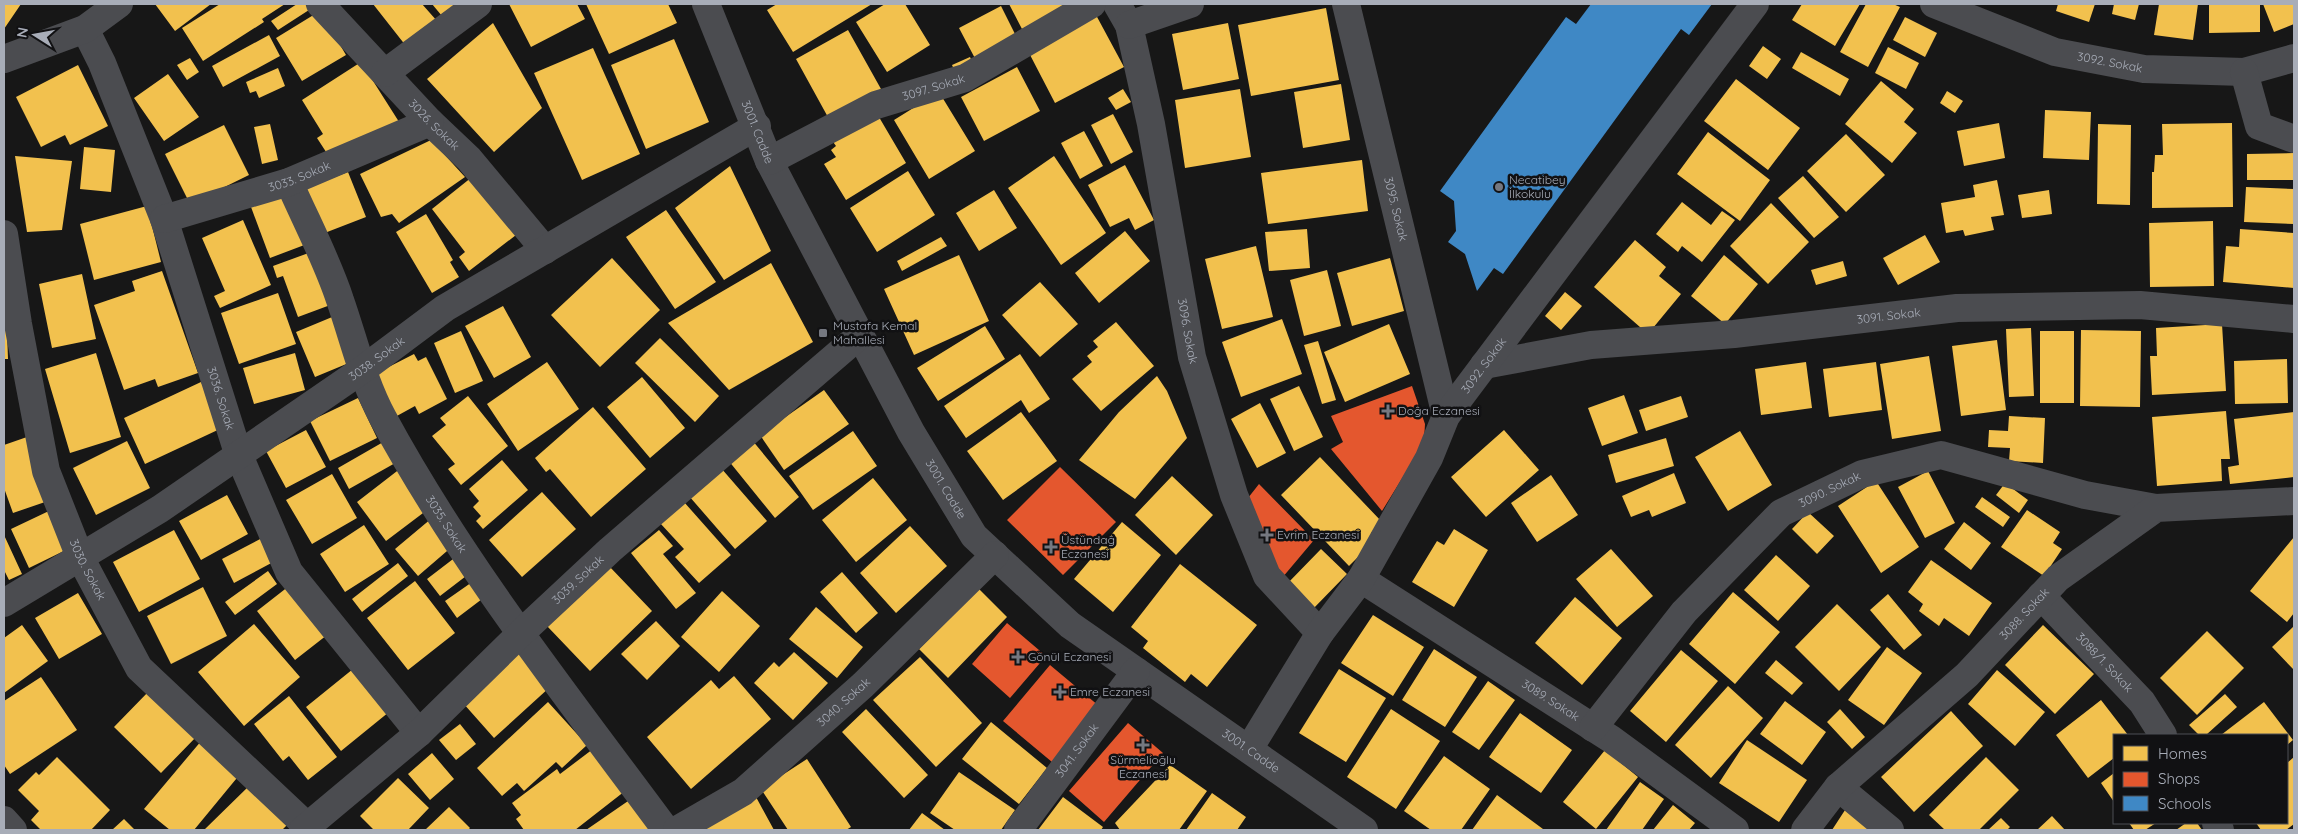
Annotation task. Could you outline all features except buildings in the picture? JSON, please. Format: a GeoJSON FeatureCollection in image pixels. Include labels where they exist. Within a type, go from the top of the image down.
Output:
{"type":"FeatureCollection","features":[{"type":"Feature","properties":{"kind":"street"},"geometry":{"type":"LineString","coordinates":[[4,59],[85,29],[118,4]]}},
{"type":"Feature","properties":{"kind":"street","name":"3026. Sokak"},"geometry":{"type":"LineString","coordinates":[[320,4],[430,122],[469,159],[544,250]]}},
{"type":"Feature","properties":{"kind":"street"},"geometry":{"type":"LineString","coordinates":[[385,72],[478,4]]}},
{"type":"Feature","properties":{"kind":"street","name":"3001. Cadde"},"geometry":{"type":"LineString","coordinates":[[706,4],[770,161],[911,432],[974,536],[1070,625],[1364,830]]}},
{"type":"Feature","properties":{"kind":"street","name":"3097. Sokak"},"geometry":{"type":"LineString","coordinates":[[770,161],[876,105],[965,78],[1092,4]]}},
{"type":"Feature","properties":{"kind":"street"},"geometry":{"type":"LineString","coordinates":[[1123,14],[1190,4]]}},
{"type":"Feature","properties":{"kind":"street","name":"3095. Sokak"},"geometry":{"type":"LineString","coordinates":[[1346,4],[1446,416]]}},
{"type":"Feature","properties":{"kind":"street","name":"3092. Sokak"},"geometry":{"type":"LineString","coordinates":[[1249,749],[1320,633],[1361,580],[1429,458],[1446,416],[1756,4]]}},
{"type":"Feature","properties":{"kind":"street","name":"3092. Sokak"},"geometry":{"type":"LineString","coordinates":[[1934,4],[2055,52],[2144,69],[2244,72],[2294,58]]}},
{"type":"Feature","properties":{"kind":"street","name":"3096. Sokak"},"geometry":{"type":"LineString","coordinates":[[1123,14],[1151,124],[1192,357],[1234,496],[1267,576],[1320,633]]}},
{"type":"Feature","properties":{"kind":"street","name":"3036. Sokak"},"geometry":{"type":"LineString","coordinates":[[85,29],[102,63],[164,219],[238,453],[289,572],[419,734]]}},
{"type":"Feature","properties":{"kind":"street"},"geometry":{"type":"LineString","coordinates":[[2244,72],[2259,126],[2294,139]]}},
{"type":"Feature","properties":{"kind":"street","name":"3033. Sokak"},"geometry":{"type":"LineString","coordinates":[[164,219],[289,182],[430,122]]}},
{"type":"Feature","properties":{"kind":"street","name":"3038. Sokak"},"geometry":{"type":"LineString","coordinates":[[4,603],[160,509],[238,453],[362,370],[445,308],[757,126]]}},
{"type":"Feature","properties":{"kind":"street","name":"3035. Sokak"},"geometry":{"type":"LineString","coordinates":[[289,182],[340,298],[362,370],[382,416],[431,501],[521,633],[666,830]]}},
{"type":"Feature","properties":{"kind":"street","name":"3030. Sokak"},"geometry":{"type":"LineString","coordinates":[[4,234],[18,324],[46,470],[80,557],[139,668],[307,829]]}},
{"type":"Feature","properties":{"kind":"street","name":"3091. Sokak"},"geometry":{"type":"LineString","coordinates":[[1484,365],[1591,345],[1734,334],[1957,308],[2140,305],[2294,319]]}},
{"type":"Feature","properties":{"kind":"street","name":"3039. Sokak"},"geometry":{"type":"LineString","coordinates":[[307,829],[419,734],[521,633],[610,550],[860,334]]}},
{"type":"Feature","properties":{"kind":"street","name":"3090. Sokak"},"geometry":{"type":"LineString","coordinates":[[1594,728],[1684,612],[1781,513],[1862,474],[1941,455],[2085,496],[2156,508]]}},
{"type":"Feature","properties":{"kind":"street"},"geometry":{"type":"LineString","coordinates":[[2156,508],[2294,500]]}},
{"type":"Feature","properties":{"kind":"street","name":"3088. Sokak"},"geometry":{"type":"LineString","coordinates":[[1805,830],[1838,787],[1967,675],[2058,578],[2156,508]]}},
{"type":"Feature","properties":{"kind":"street","name":"3040. Sokak"},"geometry":{"type":"LineString","coordinates":[[677,830],[743,792],[863,685],[995,555]]}},
{"type":"Feature","properties":{"kind":"street","name":"3089. Sokak"},"geometry":{"type":"LineString","coordinates":[[1361,580],[1594,728],[1735,830]]}},
{"type":"Feature","properties":{"kind":"street","name":"3088/1. Sokak"},"geometry":{"type":"LineString","coordinates":[[2041,596],[2142,702],[2162,734]]}},
{"type":"Feature","properties":{"kind":"street","name":"3041. Sokak"},"geometry":{"type":"LineString","coordinates":[[1018,830],[1136,671]]}},
{"type":"Feature","properties":{"kind":"street"},"geometry":{"type":"LineString","coordinates":[[1838,787],[1890,830]]}},
{"type":"Feature","properties":{"kind":"street"},"geometry":{"type":"LineString","coordinates":[[4,820],[13,830]]}},
{"type":"Feature","properties":{"kind":"place","name":"Necatibey İlkokulu"},"geometry":{"type":"Point","coordinates":[1499,187]}},
{"type":"Feature","properties":{"kind":"place","name":"Mustafa Kemal Mahallesi"},"geometry":{"type":"Point","coordinates":[823,333]}},
{"type":"Feature","properties":{"kind":"place","name":"Doğa Eczanesi"},"geometry":{"type":"Point","coordinates":[1388,411]}},
{"type":"Feature","properties":{"kind":"place","name":"Evrim Eczanesi"},"geometry":{"type":"Point","coordinates":[1267,535]}},
{"type":"Feature","properties":{"kind":"place","name":"Üstündağ Eczanesi"},"geometry":{"type":"Point","coordinates":[1051,547]}},
{"type":"Feature","properties":{"kind":"place","name":"Gönül Eczanesi"},"geometry":{"type":"Point","coordinates":[1018,657]}},
{"type":"Feature","properties":{"kind":"place","name":"Emre Eczanesi"},"geometry":{"type":"Point","coordinates":[1060,692]}},
{"type":"Feature","properties":{"kind":"place","name":"Sürmelioğlu Eczanesi"},"geometry":{"type":"Point","coordinates":[1143,745]}}]}
